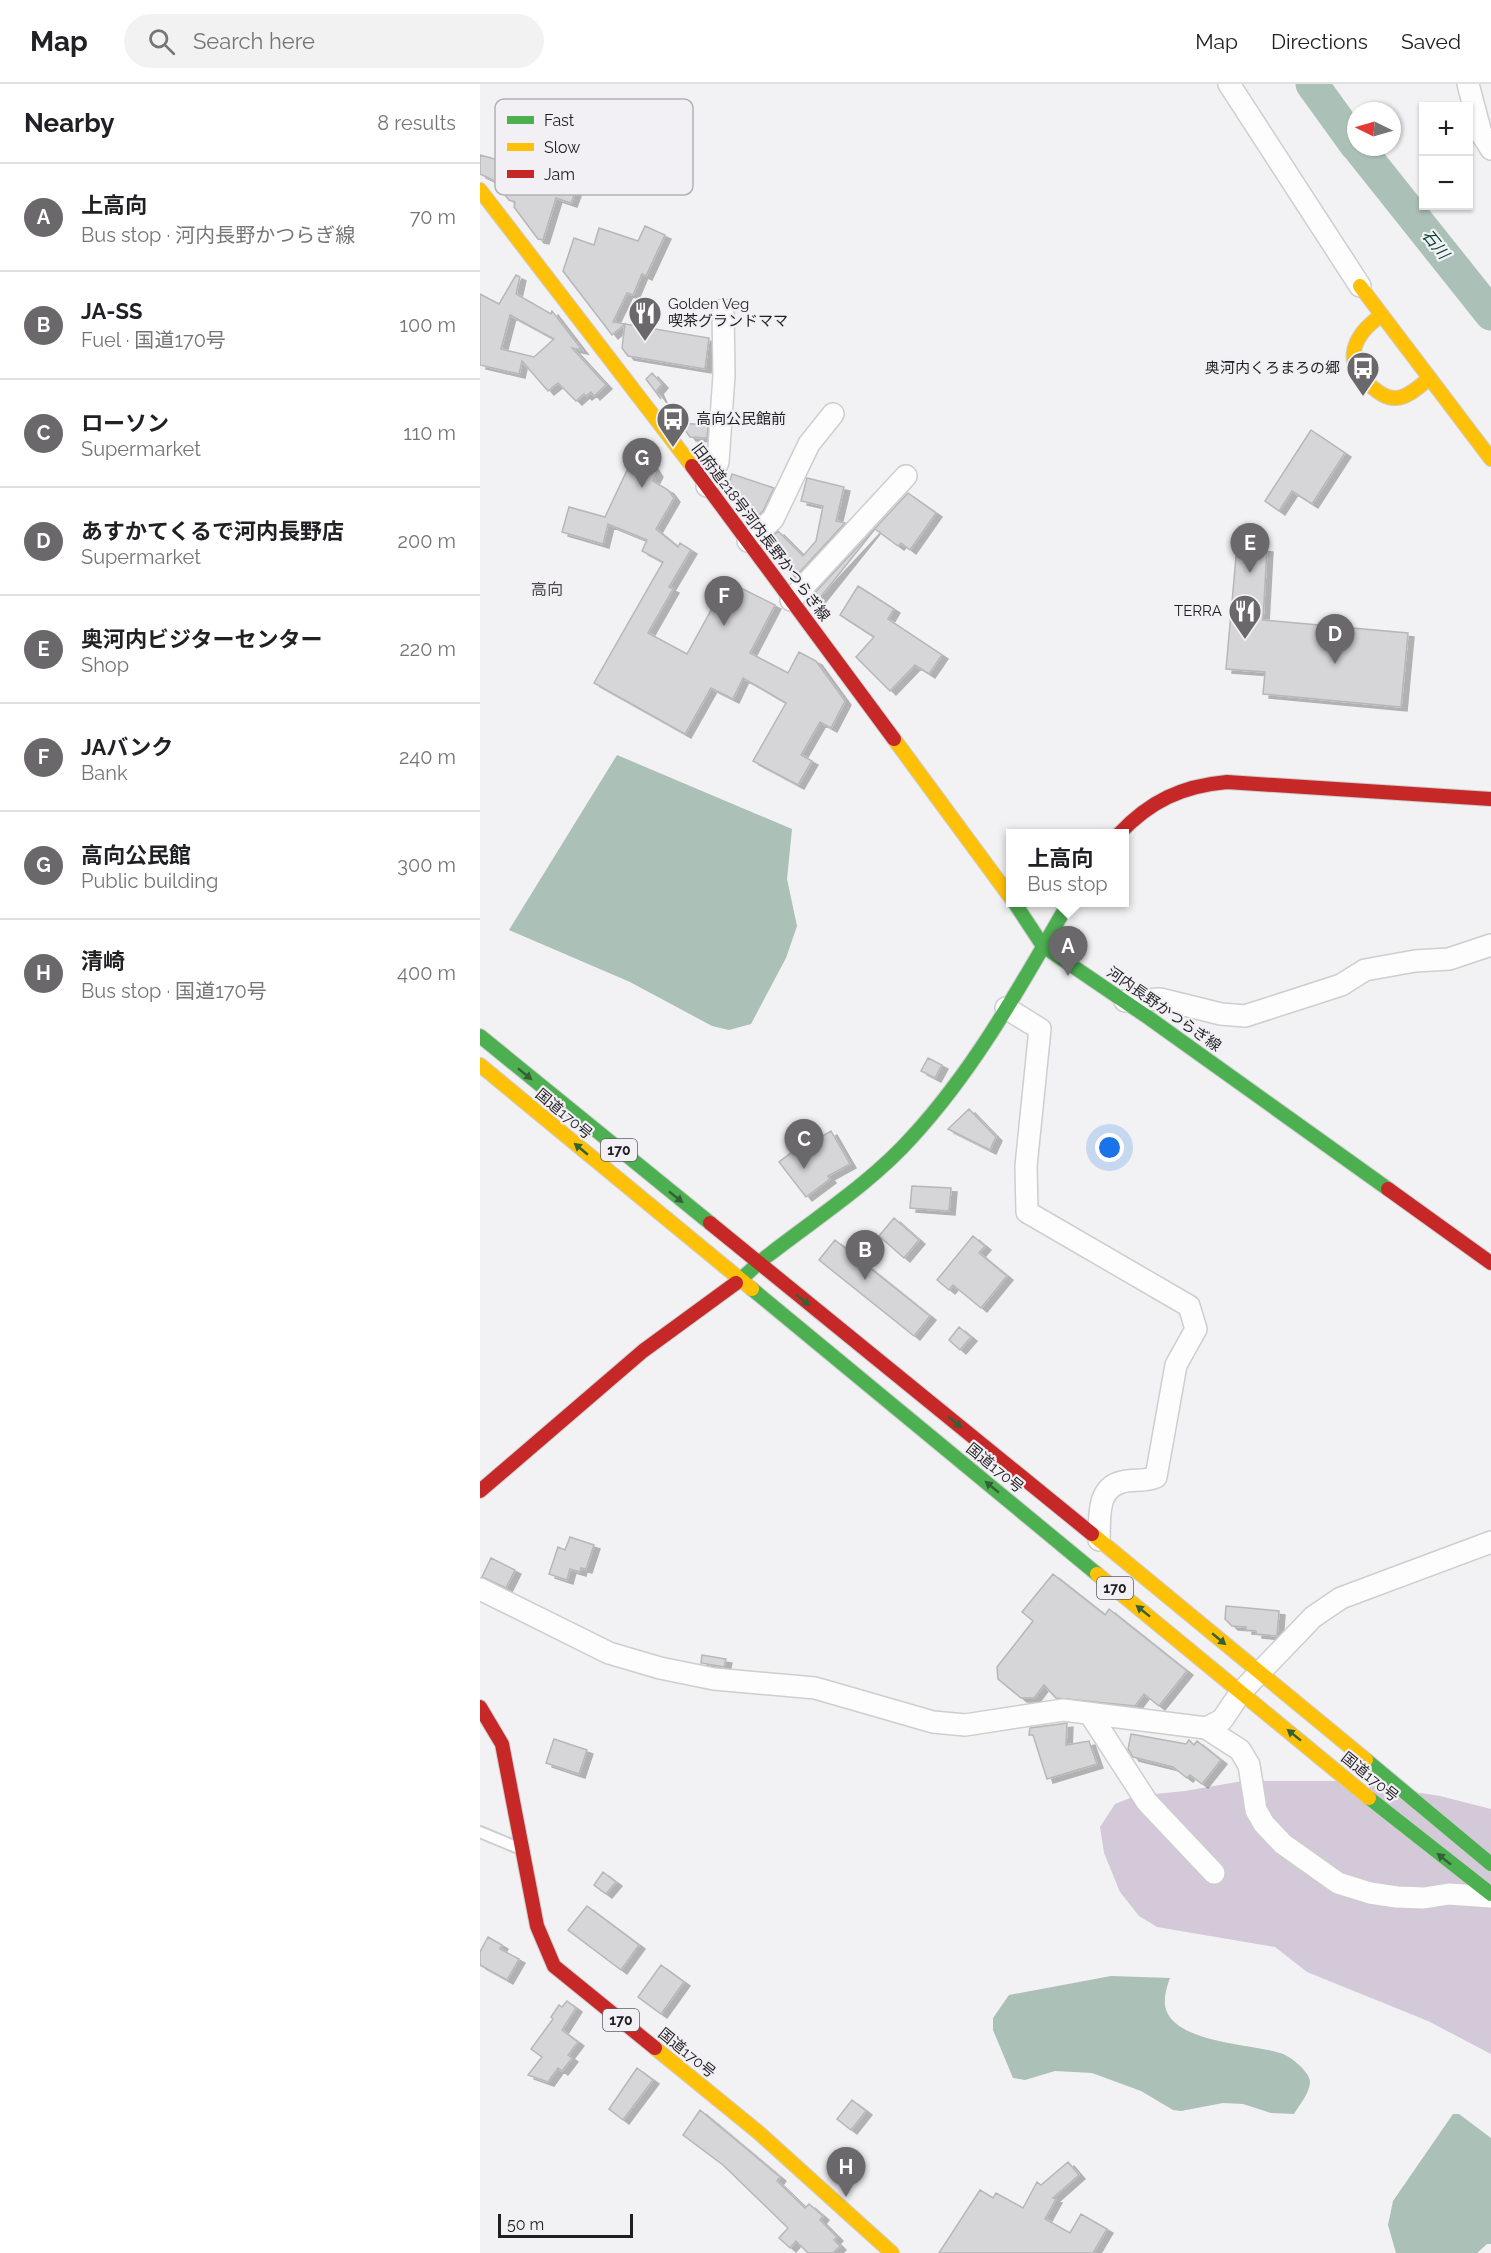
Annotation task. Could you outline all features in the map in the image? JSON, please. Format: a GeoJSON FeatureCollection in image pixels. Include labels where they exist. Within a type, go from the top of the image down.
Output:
{"type":"FeatureCollection","features":[{"type":"Feature","properties":{"kind":"main road","name":"旧府道218号河内長野かつらぎ線"},"geometry":{"type":"LineString","coordinates":[[480,190],[748,541],[1006,891]]}},
{"type":"Feature","properties":{"kind":"main road"},"geometry":{"type":"LineString","coordinates":[[1360,286],[1491,459]]}},
{"type":"Feature","properties":{"kind":"main road"},"geometry":{"type":"LineString","coordinates":[[1382,315],[1362,330],[1356,340],[1353,360],[1360,379],[1386,397],[1395,398],[1405,396],[1429,379]]}},
{"type":"Feature","properties":{"kind":"main road"},"geometry":{"type":"LineString","coordinates":[[1123,829],[1135,815],[1155,800],[1197,784],[1227,782],[1491,800]]}},
{"type":"Feature","properties":{"kind":"main road"},"geometry":{"type":"LineString","coordinates":[[1017,907],[1043,946]]}},
{"type":"Feature","properties":{"kind":"main road"},"geometry":{"type":"LineString","coordinates":[[480,1491],[643,1351],[739,1281],[758,1263],[883,1166],[940,1103],[966,1070],[1067,907]]}},
{"type":"Feature","properties":{"kind":"main road","name":"河内長野かつらぎ線"},"geometry":{"type":"LineString","coordinates":[[1043,946],[1125,1001],[1491,1263]]}},
{"type":"Feature","properties":{"kind":"main road","name":"国道170号"},"geometry":{"type":"LineString","coordinates":[[480,1036],[1099,1540],[1491,1864]]}},
{"type":"Feature","properties":{"kind":"main road","name":"国道170号"},"geometry":{"type":"LineString","coordinates":[[480,1065],[739,1281],[1451,1865],[1491,1895]]}},
{"type":"Feature","properties":{"kind":"main road","name":"国道170号"},"geometry":{"type":"LineString","coordinates":[[480,1707],[502,1744],[537,1926],[554,1966],[758,2132],[892,2253]]}},
{"type":"Feature","properties":{"kind":"street"},"geometry":{"type":"LineString","coordinates":[[1229,84],[1360,286]]}},
{"type":"Feature","properties":{"kind":"street"},"geometry":{"type":"LineString","coordinates":[[1468,84],[1481,133],[1491,149]]}},
{"type":"Feature","properties":{"kind":"street"},"geometry":{"type":"LineString","coordinates":[[706,486],[718,462],[724,375],[723,310]]}},
{"type":"Feature","properties":{"kind":"street"},"geometry":{"type":"LineString","coordinates":[[748,541],[773,519],[809,444],[833,414]]}},
{"type":"Feature","properties":{"kind":"street"},"geometry":{"type":"LineString","coordinates":[[791,600],[906,476]]}},
{"type":"Feature","properties":{"kind":"street"},"geometry":{"type":"LineString","coordinates":[[1125,1001],[1160,999],[1221,1014],[1245,1016],[1341,985],[1365,970],[1414,961],[1449,959],[1491,945]]}},
{"type":"Feature","properties":{"kind":"street"},"geometry":{"type":"LineString","coordinates":[[1006,1008],[1040,1029],[1026,1166],[1027,1212],[1189,1306],[1196,1329],[1176,1365],[1156,1477],[1146,1481],[1122,1482],[1110,1488],[1101,1501],[1099,1540]]}},
{"type":"Feature","properties":{"kind":"street"},"geometry":{"type":"LineString","coordinates":[[1206,1728],[1222,1720],[1241,1692],[1261,1674],[1313,1617],[1341,1598],[1491,1542]]}},
{"type":"Feature","properties":{"kind":"street"},"geometry":{"type":"LineString","coordinates":[[480,1589],[609,1653],[660,1668],[714,1679],[814,1688],[933,1722],[965,1725],[1062,1710],[1206,1728],[1240,1750],[1249,1765],[1256,1810],[1264,1824],[1282,1844],[1338,1883],[1370,1893],[1397,1898],[1424,1898],[1449,1894],[1491,1895]]}},
{"type":"Feature","properties":{"kind":"street"},"geometry":{"type":"LineString","coordinates":[[1090,1714],[1147,1802],[1214,1874]]}},
{"type":"Feature","properties":{"kind":"lane"},"geometry":{"type":"LineString","coordinates":[[480,1832],[522,1849]]}},
{"type":"Feature","properties":{"kind":"shaded area"},"geometry":{"type":"Polygon","coordinates":[[[617,755],[792,829],[787,879],[797,926],[786,958],[751,1024],[729,1030],[712,1026],[630,982],[509,930],[617,755]]]}},
{"type":"Feature","properties":{"kind":"shaded area"},"geometry":{"type":"Polygon","coordinates":[[[1243,1781],[1343,1781],[1440,1796],[1491,1809],[1491,2054],[1428,2021],[1307,1972],[1275,1947],[1157,1927],[1139,1916],[1120,1892],[1104,1853],[1100,1827],[1115,1804],[1135,1796],[1185,1791],[1243,1781]]]}},
{"type":"Feature","properties":{"kind":"shaded area"},"geometry":{"type":"Polygon","coordinates":[[[1111,1976],[1170,1978],[1165,2005],[1170,2018],[1181,2027],[1196,2035],[1284,2054],[1293,2060],[1302,2068],[1310,2081],[1307,2094],[1294,2114],[1271,2113],[1243,2104],[1223,2103],[1181,2111],[1173,2110],[1141,2091],[1092,2073],[1055,2071],[1025,2080],[1013,2078],[993,2030],[993,2018],[1009,1995],[1111,1976]]]}},
{"type":"Feature","properties":{"kind":"shaded area"},"geometry":{"type":"Polygon","coordinates":[[[1453,2114],[1459,2114],[1491,2138],[1491,2244],[1487,2244],[1477,2253],[1396,2253],[1388,2225],[1393,2201],[1453,2114]]]}},
{"type":"Feature","properties":{"kind":"building"},"geometry":{"type":"Polygon","coordinates":[[[480,155],[495,159],[495,182],[480,174],[480,155]]]}},
{"type":"Feature","properties":{"kind":"building"},"geometry":{"type":"Polygon","coordinates":[[[505,195],[574,195],[571,203],[556,198],[543,240],[538,239],[514,207],[515,202],[509,200],[505,195]]]}},
{"type":"Feature","properties":{"kind":"building"},"geometry":{"type":"Polygon","coordinates":[[[645,226],[665,235],[646,276],[642,274],[633,295],[627,293],[613,322],[625,324],[612,335],[563,271],[574,238],[594,245],[599,228],[638,241],[645,226]]]}},
{"type":"Feature","properties":{"kind":"building"},"geometry":{"type":"Polygon","coordinates":[[[516,275],[520,277],[516,294],[551,314],[552,311],[582,350],[572,348],[606,385],[594,396],[591,392],[586,396],[584,394],[576,401],[558,383],[548,391],[522,361],[519,374],[480,365],[480,294],[499,304],[516,275]],[[510,315],[501,349],[534,357],[554,339],[510,315]]]}},
{"type":"Feature","properties":{"kind":"building"},"geometry":{"type":"Polygon","coordinates":[[[625,324],[709,338],[705,369],[628,356],[622,348],[625,324]]]}},
{"type":"Feature","properties":{"kind":"building"},"geometry":{"type":"Polygon","coordinates":[[[652,373],[662,384],[657,390],[661,399],[646,379],[652,373]]]}},
{"type":"Feature","properties":{"kind":"building"},"geometry":{"type":"Polygon","coordinates":[[[680,423],[708,425],[707,438],[690,437],[680,423]]]}},
{"type":"Feature","properties":{"kind":"building"},"geometry":{"type":"Polygon","coordinates":[[[1311,430],[1345,453],[1312,504],[1292,491],[1279,511],[1265,501],[1311,430]]]}},
{"type":"Feature","properties":{"kind":"building"},"geometry":{"type":"Polygon","coordinates":[[[639,445],[657,473],[653,481],[668,490],[674,498],[656,529],[678,547],[680,543],[691,550],[669,587],[673,589],[648,633],[687,654],[727,581],[775,605],[750,653],[788,673],[799,652],[816,661],[845,701],[831,728],[820,722],[801,755],[812,761],[798,785],[753,761],[786,703],[743,678],[733,699],[711,688],[685,734],[594,683],[663,562],[642,551],[647,540],[608,524],[603,544],[562,532],[569,507],[605,517],[639,445]]]}},
{"type":"Feature","properties":{"kind":"building"},"geometry":{"type":"Polygon","coordinates":[[[732,474],[774,488],[763,511],[753,520],[750,512],[728,486],[732,474]]]}},
{"type":"Feature","properties":{"kind":"building"},"geometry":{"type":"Polygon","coordinates":[[[807,478],[844,487],[836,521],[845,523],[795,577],[768,541],[778,531],[803,556],[816,541],[823,506],[801,501],[807,478]]]}},
{"type":"Feature","properties":{"kind":"building"},"geometry":{"type":"Polygon","coordinates":[[[908,493],[936,513],[910,550],[901,543],[898,546],[875,529],[815,604],[810,598],[908,493]]]}},
{"type":"Feature","properties":{"kind":"building"},"geometry":{"type":"Polygon","coordinates":[[[1237,546],[1267,548],[1263,620],[1408,633],[1401,707],[1263,694],[1265,672],[1226,669],[1237,546]]]}},
{"type":"Feature","properties":{"kind":"building"},"geometry":{"type":"Polygon","coordinates":[[[858,586],[894,609],[888,619],[942,655],[929,674],[915,665],[890,691],[856,657],[874,637],[840,615],[858,586]]]}},
{"type":"Feature","properties":{"kind":"building"},"geometry":{"type":"Polygon","coordinates":[[[928,1058],[942,1065],[935,1078],[921,1071],[928,1058]]]}},
{"type":"Feature","properties":{"kind":"building"},"geometry":{"type":"Polygon","coordinates":[[[969,1109],[996,1137],[990,1150],[948,1129],[969,1109]]]}},
{"type":"Feature","properties":{"kind":"building"},"geometry":{"type":"Polygon","coordinates":[[[831,1131],[850,1164],[828,1176],[830,1179],[806,1197],[779,1162],[804,1143],[806,1146],[831,1131]]]}},
{"type":"Feature","properties":{"kind":"building"},"geometry":{"type":"Polygon","coordinates":[[[912,1186],[951,1188],[949,1211],[910,1208],[912,1186]]]}},
{"type":"Feature","properties":{"kind":"building"},"geometry":{"type":"Polygon","coordinates":[[[894,1218],[919,1240],[904,1258],[879,1236],[894,1218]]]}},
{"type":"Feature","properties":{"kind":"building"},"geometry":{"type":"Polygon","coordinates":[[[973,1236],[985,1246],[979,1253],[1007,1276],[981,1308],[953,1285],[949,1290],[937,1280],[973,1236]]]}},
{"type":"Feature","properties":{"kind":"building"},"geometry":{"type":"Polygon","coordinates":[[[835,1240],[930,1316],[914,1336],[819,1260],[835,1240]]]}},
{"type":"Feature","properties":{"kind":"building"},"geometry":{"type":"Polygon","coordinates":[[[959,1327],[971,1337],[960,1350],[949,1340],[959,1327]]]}},
{"type":"Feature","properties":{"kind":"building"},"geometry":{"type":"Polygon","coordinates":[[[570,1537],[594,1545],[586,1569],[581,1568],[580,1572],[570,1569],[567,1580],[549,1574],[558,1547],[565,1550],[570,1537]]]}},
{"type":"Feature","properties":{"kind":"building"},"geometry":{"type":"Polygon","coordinates":[[[491,1558],[515,1570],[506,1588],[482,1577],[491,1558]]]}},
{"type":"Feature","properties":{"kind":"building"},"geometry":{"type":"Polygon","coordinates":[[[1053,1574],[1105,1615],[1109,1609],[1187,1671],[1159,1706],[1144,1694],[1135,1706],[1056,1698],[1044,1685],[1034,1698],[1021,1698],[998,1679],[997,1667],[1033,1621],[1022,1612],[1053,1574]]]}},
{"type":"Feature","properties":{"kind":"building"},"geometry":{"type":"Polygon","coordinates":[[[1226,1606],[1279,1611],[1277,1636],[1256,1634],[1256,1631],[1246,1630],[1246,1627],[1232,1626],[1225,1619],[1226,1606]]]}},
{"type":"Feature","properties":{"kind":"building"},"geometry":{"type":"Polygon","coordinates":[[[702,1655],[726,1659],[724,1667],[701,1663],[702,1655]]]}},
{"type":"Feature","properties":{"kind":"building"},"geometry":{"type":"Polygon","coordinates":[[[1067,1723],[1066,1745],[1089,1741],[1097,1764],[1047,1779],[1033,1735],[1029,1735],[1030,1728],[1067,1723]]]}},
{"type":"Feature","properties":{"kind":"building"},"geometry":{"type":"Polygon","coordinates":[[[1131,1734],[1186,1744],[1189,1740],[1194,1745],[1197,1741],[1221,1760],[1202,1784],[1190,1775],[1187,1778],[1173,1767],[1133,1757],[1128,1749],[1131,1734]]]}},
{"type":"Feature","properties":{"kind":"building"},"geometry":{"type":"Polygon","coordinates":[[[554,1739],[587,1750],[579,1774],[546,1763],[554,1739]]]}},
{"type":"Feature","properties":{"kind":"building"},"geometry":{"type":"Polygon","coordinates":[[[603,1872],[616,1882],[606,1894],[594,1885],[603,1872]]]}},
{"type":"Feature","properties":{"kind":"building"},"geometry":{"type":"Polygon","coordinates":[[[587,1906],[639,1945],[621,1970],[568,1930],[587,1906]]]}},
{"type":"Feature","properties":{"kind":"building"},"geometry":{"type":"Polygon","coordinates":[[[488,1937],[502,1945],[500,1949],[519,1959],[507,1980],[480,1965],[480,1952],[488,1937]]]}},
{"type":"Feature","properties":{"kind":"building"},"geometry":{"type":"Polygon","coordinates":[[[661,1965],[684,1982],[661,2014],[638,1997],[661,1965]]]}},
{"type":"Feature","properties":{"kind":"building"},"geometry":{"type":"Polygon","coordinates":[[[567,2001],[576,2008],[562,2030],[578,2042],[568,2055],[572,2058],[562,2071],[558,2068],[548,2082],[528,2075],[542,2057],[531,2049],[553,2019],[551,2017],[559,2005],[562,2007],[567,2001]]]}},
{"type":"Feature","properties":{"kind":"building"},"geometry":{"type":"Polygon","coordinates":[[[637,2068],[653,2080],[623,2120],[609,2109],[637,2068]]]}},
{"type":"Feature","properties":{"kind":"building"},"geometry":{"type":"Polygon","coordinates":[[[852,2100],[866,2111],[851,2130],[837,2119],[852,2100]]]}},
{"type":"Feature","properties":{"kind":"building"},"geometry":{"type":"Polygon","coordinates":[[[700,2110],[780,2177],[777,2181],[805,2208],[809,2204],[823,2216],[820,2220],[837,2237],[834,2240],[840,2246],[833,2253],[808,2253],[796,2241],[790,2248],[779,2238],[788,2228],[723,2165],[683,2135],[700,2110]]]}},
{"type":"Feature","properties":{"kind":"building"},"geometry":{"type":"Polygon","coordinates":[[[1068,2162],[1079,2175],[1053,2198],[1056,2199],[1045,2219],[1070,2233],[1081,2214],[1107,2229],[1093,2253],[939,2253],[980,2190],[993,2198],[996,2193],[1023,2208],[1037,2182],[1041,2185],[1068,2162]]]}},
{"type":"Feature","properties":{"kind":"waterway","name":"石川"},"geometry":{"type":"LineString","coordinates":[[1312,84],[1347,133]]}},
{"type":"Feature","properties":{"kind":"waterway","name":"石川"},"geometry":{"type":"LineString","coordinates":[[1365,156],[1491,314]]}},
{"type":"Feature","properties":{"kind":"traffic: fast"},"geometry":{"type":"LineString","coordinates":[[1017,907],[1043,946],[1149,1018],[1388,1189]]}},
{"type":"Feature","properties":{"kind":"traffic: fast"},"geometry":{"type":"LineString","coordinates":[[736,1283],[765,1257],[863,1184],[913,1136],[978,1053],[1066,907]]}},
{"type":"Feature","properties":{"kind":"traffic: fast"},"geometry":{"type":"LineString","coordinates":[[480,1036],[710,1223]]}},
{"type":"Feature","properties":{"kind":"traffic: fast"},"geometry":{"type":"LineString","coordinates":[[752,1289],[1097,1574]]}},
{"type":"Feature","properties":{"kind":"traffic: fast"},"geometry":{"type":"LineString","coordinates":[[1366,1760],[1491,1864]]}},
{"type":"Feature","properties":{"kind":"traffic: fast"},"geometry":{"type":"LineString","coordinates":[[1369,1798],[1491,1894]]}},
{"type":"Feature","properties":{"kind":"traffic: slow"},"geometry":{"type":"LineString","coordinates":[[480,190],[692,466]]}},
{"type":"Feature","properties":{"kind":"traffic: slow"},"geometry":{"type":"LineString","coordinates":[[1360,286],[1491,459]]}},
{"type":"Feature","properties":{"kind":"traffic: slow"},"geometry":{"type":"LineString","coordinates":[[1382,315],[1364,331],[1354,349],[1356,368],[1362,378],[1380,393],[1393,398],[1406,396],[1429,379]]}},
{"type":"Feature","properties":{"kind":"traffic: slow"},"geometry":{"type":"LineString","coordinates":[[894,739],[1006,891]]}},
{"type":"Feature","properties":{"kind":"traffic: slow"},"geometry":{"type":"LineString","coordinates":[[480,1065],[752,1289]]}},
{"type":"Feature","properties":{"kind":"traffic: slow"},"geometry":{"type":"LineString","coordinates":[[1092,1534],[1366,1760]]}},
{"type":"Feature","properties":{"kind":"traffic: slow"},"geometry":{"type":"LineString","coordinates":[[1097,1574],[1369,1798]]}},
{"type":"Feature","properties":{"kind":"traffic: slow"},"geometry":{"type":"LineString","coordinates":[[655,2048],[758,2132],[892,2253]]}},
{"type":"Feature","properties":{"kind":"traffic: jam"},"geometry":{"type":"LineString","coordinates":[[692,466],[894,739]]}},
{"type":"Feature","properties":{"kind":"traffic: jam"},"geometry":{"type":"LineString","coordinates":[[1124,829],[1155,804],[1168,797],[1196,787],[1227,782],[1491,799]]}},
{"type":"Feature","properties":{"kind":"traffic: jam"},"geometry":{"type":"LineString","coordinates":[[1388,1189],[1491,1263]]}},
{"type":"Feature","properties":{"kind":"traffic: jam"},"geometry":{"type":"LineString","coordinates":[[710,1223],[1092,1534]]}},
{"type":"Feature","properties":{"kind":"traffic: jam"},"geometry":{"type":"LineString","coordinates":[[480,1491],[643,1351],[736,1283]]}},
{"type":"Feature","properties":{"kind":"traffic: jam"},"geometry":{"type":"LineString","coordinates":[[480,1707],[502,1744],[537,1926],[554,1966],[655,2048]]}},
{"type":"Feature","properties":{"kind":"place","name":"Golden Veg 喫茶グランドママ"},"geometry":{"type":"Point","coordinates":[645,342]}},
{"type":"Feature","properties":{"kind":"place","name":"奥河内くろまろの郷"},"geometry":{"type":"Point","coordinates":[1363,397]}},
{"type":"Feature","properties":{"kind":"place","name":"高向公民館前"},"geometry":{"type":"Point","coordinates":[673,448]}},
{"type":"Feature","properties":{"kind":"place","name":"高向公民館"},"geometry":{"type":"Point","coordinates":[642,488]}},
{"type":"Feature","properties":{"kind":"place","name":"奥河内ビジターセンター"},"geometry":{"type":"Point","coordinates":[1250,573]}},
{"type":"Feature","properties":{"kind":"place","name":"JAバンク"},"geometry":{"type":"Point","coordinates":[724,626]}},
{"type":"Feature","properties":{"kind":"place","name":"TERRA"},"geometry":{"type":"Point","coordinates":[1245,640]}},
{"type":"Feature","properties":{"kind":"place","name":"あすかてくるで河内長野店"},"geometry":{"type":"Point","coordinates":[1335,664]}},
{"type":"Feature","properties":{"kind":"place","name":"上高向"},"geometry":{"type":"Point","coordinates":[1068,976]}},
{"type":"Feature","properties":{"kind":"place","name":"ローソン"},"geometry":{"type":"Point","coordinates":[804,1169]}},
{"type":"Feature","properties":{"kind":"place","name":"JA-SS"},"geometry":{"type":"Point","coordinates":[865,1280]}},
{"type":"Feature","properties":{"kind":"place","name":"清崎"},"geometry":{"type":"Point","coordinates":[846,2197]}},
{"type":"Feature","properties":{"kind":"district","name":"高向"},"geometry":{"type":"Point","coordinates":[547,589]}}]}
